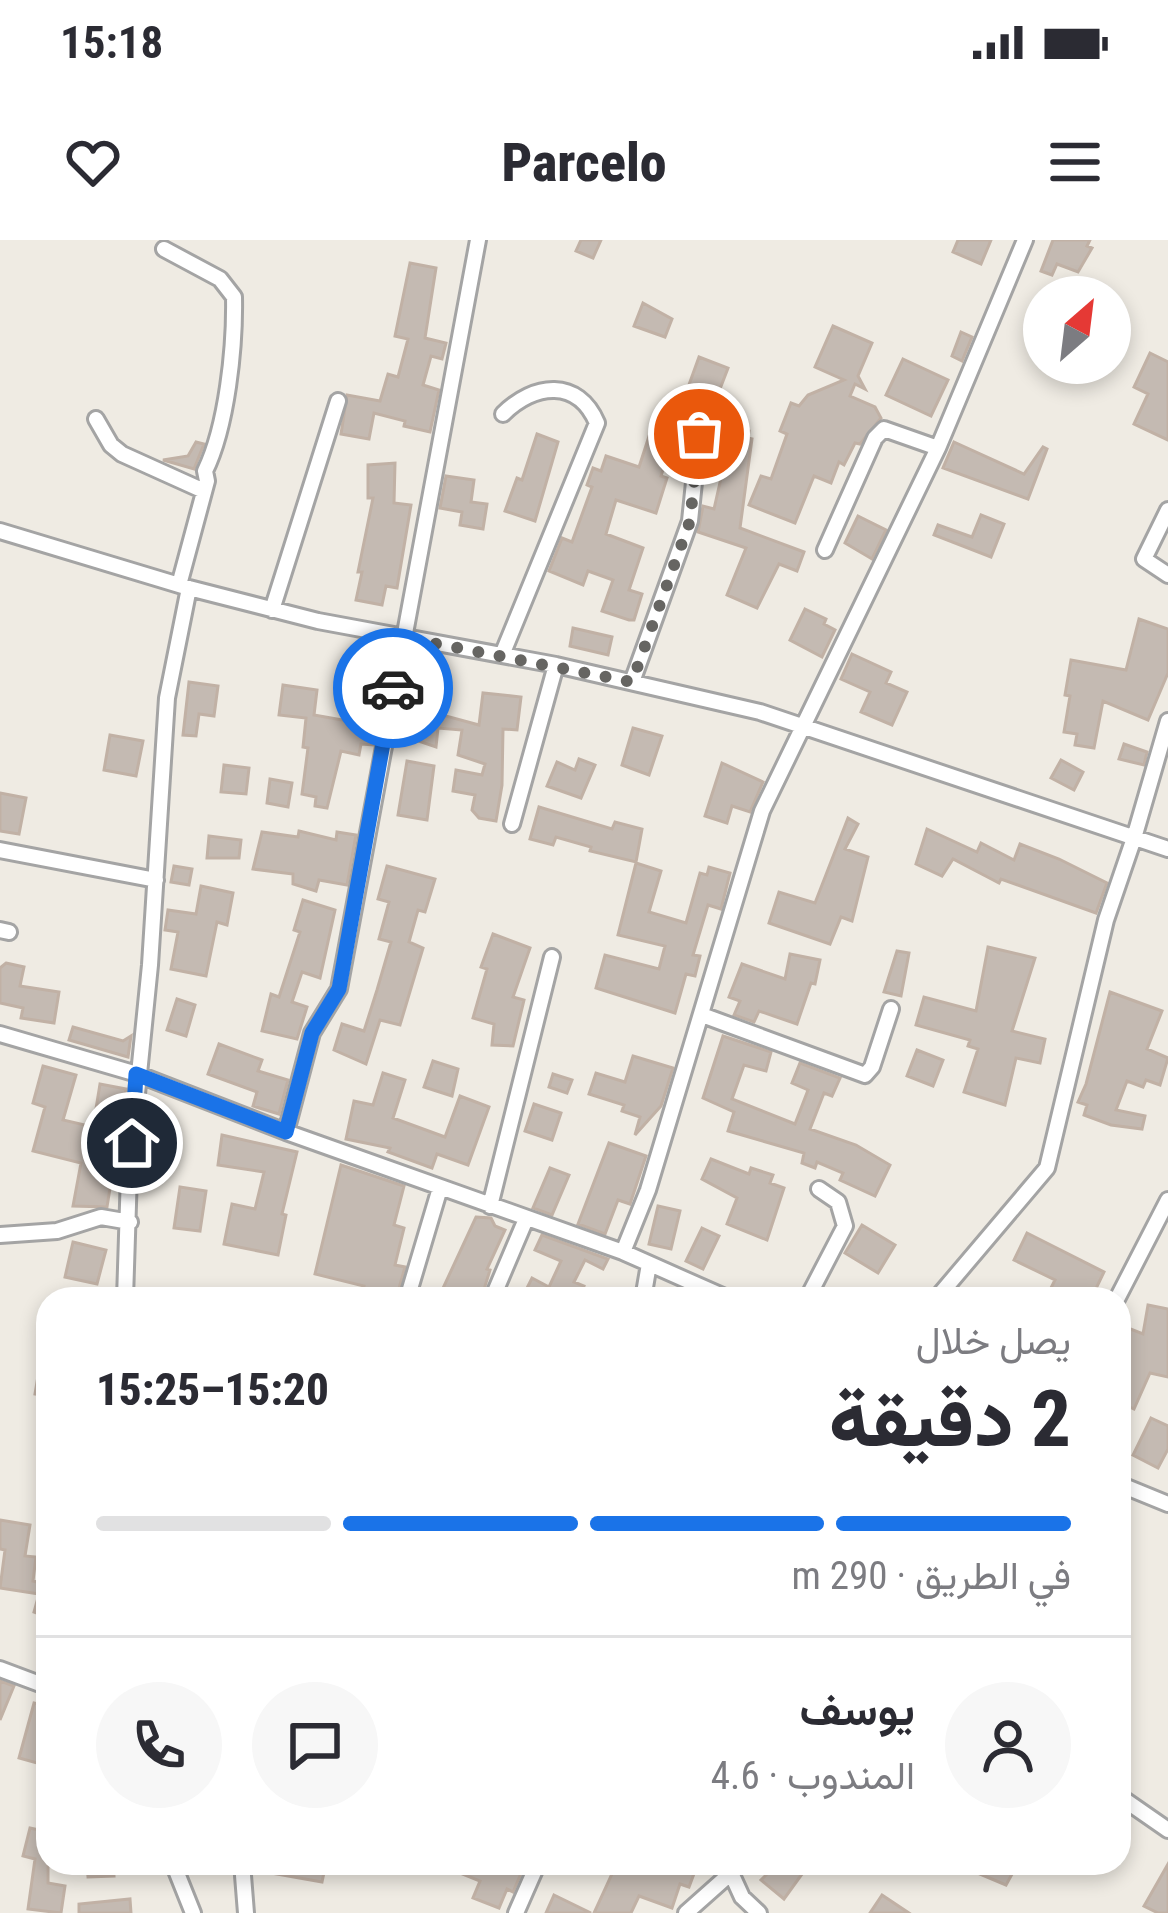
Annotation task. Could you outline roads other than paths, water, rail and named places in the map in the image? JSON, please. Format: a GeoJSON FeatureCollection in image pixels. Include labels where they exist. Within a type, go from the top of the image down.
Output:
{"type":"FeatureCollection","features":[{"type":"Feature","properties":{"kind":"street"},"geometry":{"type":"LineString","coordinates":[[286,1132],[312,1033],[339,989],[478,240]]}},
{"type":"Feature","properties":{"kind":"street"},"geometry":{"type":"LineString","coordinates":[[623,1252],[649,1190],[751,842],[802,725],[938,448],[1024,240]]}},
{"type":"Feature","properties":{"kind":"street"},"geometry":{"type":"LineString","coordinates":[[125,1287],[136,1074],[156,880],[166,698],[205,471],[213,454],[230,363],[234,297],[220,279],[164,249]]}},
{"type":"Feature","properties":{"kind":"street"},"geometry":{"type":"LineString","coordinates":[[502,656],[597,423],[589,404],[570,392],[542,390],[515,402],[503,414]]}},
{"type":"Feature","properties":{"kind":"street"},"geometry":{"type":"LineString","coordinates":[[272,610],[338,401]]}},
{"type":"Feature","properties":{"kind":"street"},"geometry":{"type":"LineString","coordinates":[[96,419],[122,454],[204,491]]}},
{"type":"Feature","properties":{"kind":"street"},"geometry":{"type":"LineString","coordinates":[[825,550],[875,438],[884,429],[938,448]]}},
{"type":"Feature","properties":{"kind":"street"},"geometry":{"type":"LineString","coordinates":[[632,682],[690,521],[699,434]]}},
{"type":"Feature","properties":{"kind":"street"},"geometry":{"type":"LineString","coordinates":[[1168,510],[1144,559],[1168,575]]}},
{"type":"Feature","properties":{"kind":"street"},"geometry":{"type":"LineString","coordinates":[[0,531],[272,610],[718,701],[1168,849]]}},
{"type":"Feature","properties":{"kind":"street"},"geometry":{"type":"LineString","coordinates":[[512,824],[556,665]]}},
{"type":"Feature","properties":{"kind":"street"},"geometry":{"type":"LineString","coordinates":[[946,1287],[1047,1168],[1106,920],[1168,721]]}},
{"type":"Feature","properties":{"kind":"street"},"geometry":{"type":"LineString","coordinates":[[0,850],[156,880]]}},
{"type":"Feature","properties":{"kind":"street"},"geometry":{"type":"LineString","coordinates":[[490,1206],[552,957]]}},
{"type":"Feature","properties":{"kind":"street"},"geometry":{"type":"LineString","coordinates":[[702,1015],[865,1076],[891,1010]]}},
{"type":"Feature","properties":{"kind":"street"},"geometry":{"type":"LineString","coordinates":[[0,1034],[136,1074],[623,1252],[702,1287]]}},
{"type":"Feature","properties":{"kind":"street"},"geometry":{"type":"LineString","coordinates":[[411,1287],[440,1188]]}},
{"type":"Feature","properties":{"kind":"street"},"geometry":{"type":"LineString","coordinates":[[813,1287],[845,1226],[838,1202],[819,1189]]}},
{"type":"Feature","properties":{"kind":"street"},"geometry":{"type":"LineString","coordinates":[[1123,1287],[1168,1200]]}},
{"type":"Feature","properties":{"kind":"street"},"geometry":{"type":"LineString","coordinates":[[0,1235],[57,1231],[101,1217],[130,1222]]}},
{"type":"Feature","properties":{"kind":"street"},"geometry":{"type":"LineString","coordinates":[[497,1287],[526,1219]]}},
{"type":"Feature","properties":{"kind":"street"},"geometry":{"type":"LineString","coordinates":[[645,1287],[649,1264]]}},
{"type":"Feature","properties":{"kind":"street"},"geometry":{"type":"LineString","coordinates":[[1131,1489],[1168,1504]]}},
{"type":"Feature","properties":{"kind":"street"},"geometry":{"type":"LineString","coordinates":[[0,1670],[36,1684]]}},
{"type":"Feature","properties":{"kind":"street"},"geometry":{"type":"LineString","coordinates":[[1131,1804],[1168,1830]]}},
{"type":"Feature","properties":{"kind":"street"},"geometry":{"type":"LineString","coordinates":[[178,1875],[194,1913]]}},
{"type":"Feature","properties":{"kind":"street"},"geometry":{"type":"LineString","coordinates":[[243,1875],[246,1913]]}},
{"type":"Feature","properties":{"kind":"street"},"geometry":{"type":"LineString","coordinates":[[516,1913],[533,1875]]}},
{"type":"Feature","properties":{"kind":"street"},"geometry":{"type":"LineString","coordinates":[[686,1913],[726,1875]]}},
{"type":"Feature","properties":{"kind":"street"},"geometry":{"type":"LineString","coordinates":[[735,1875],[742,1898],[759,1913]]}}]}
